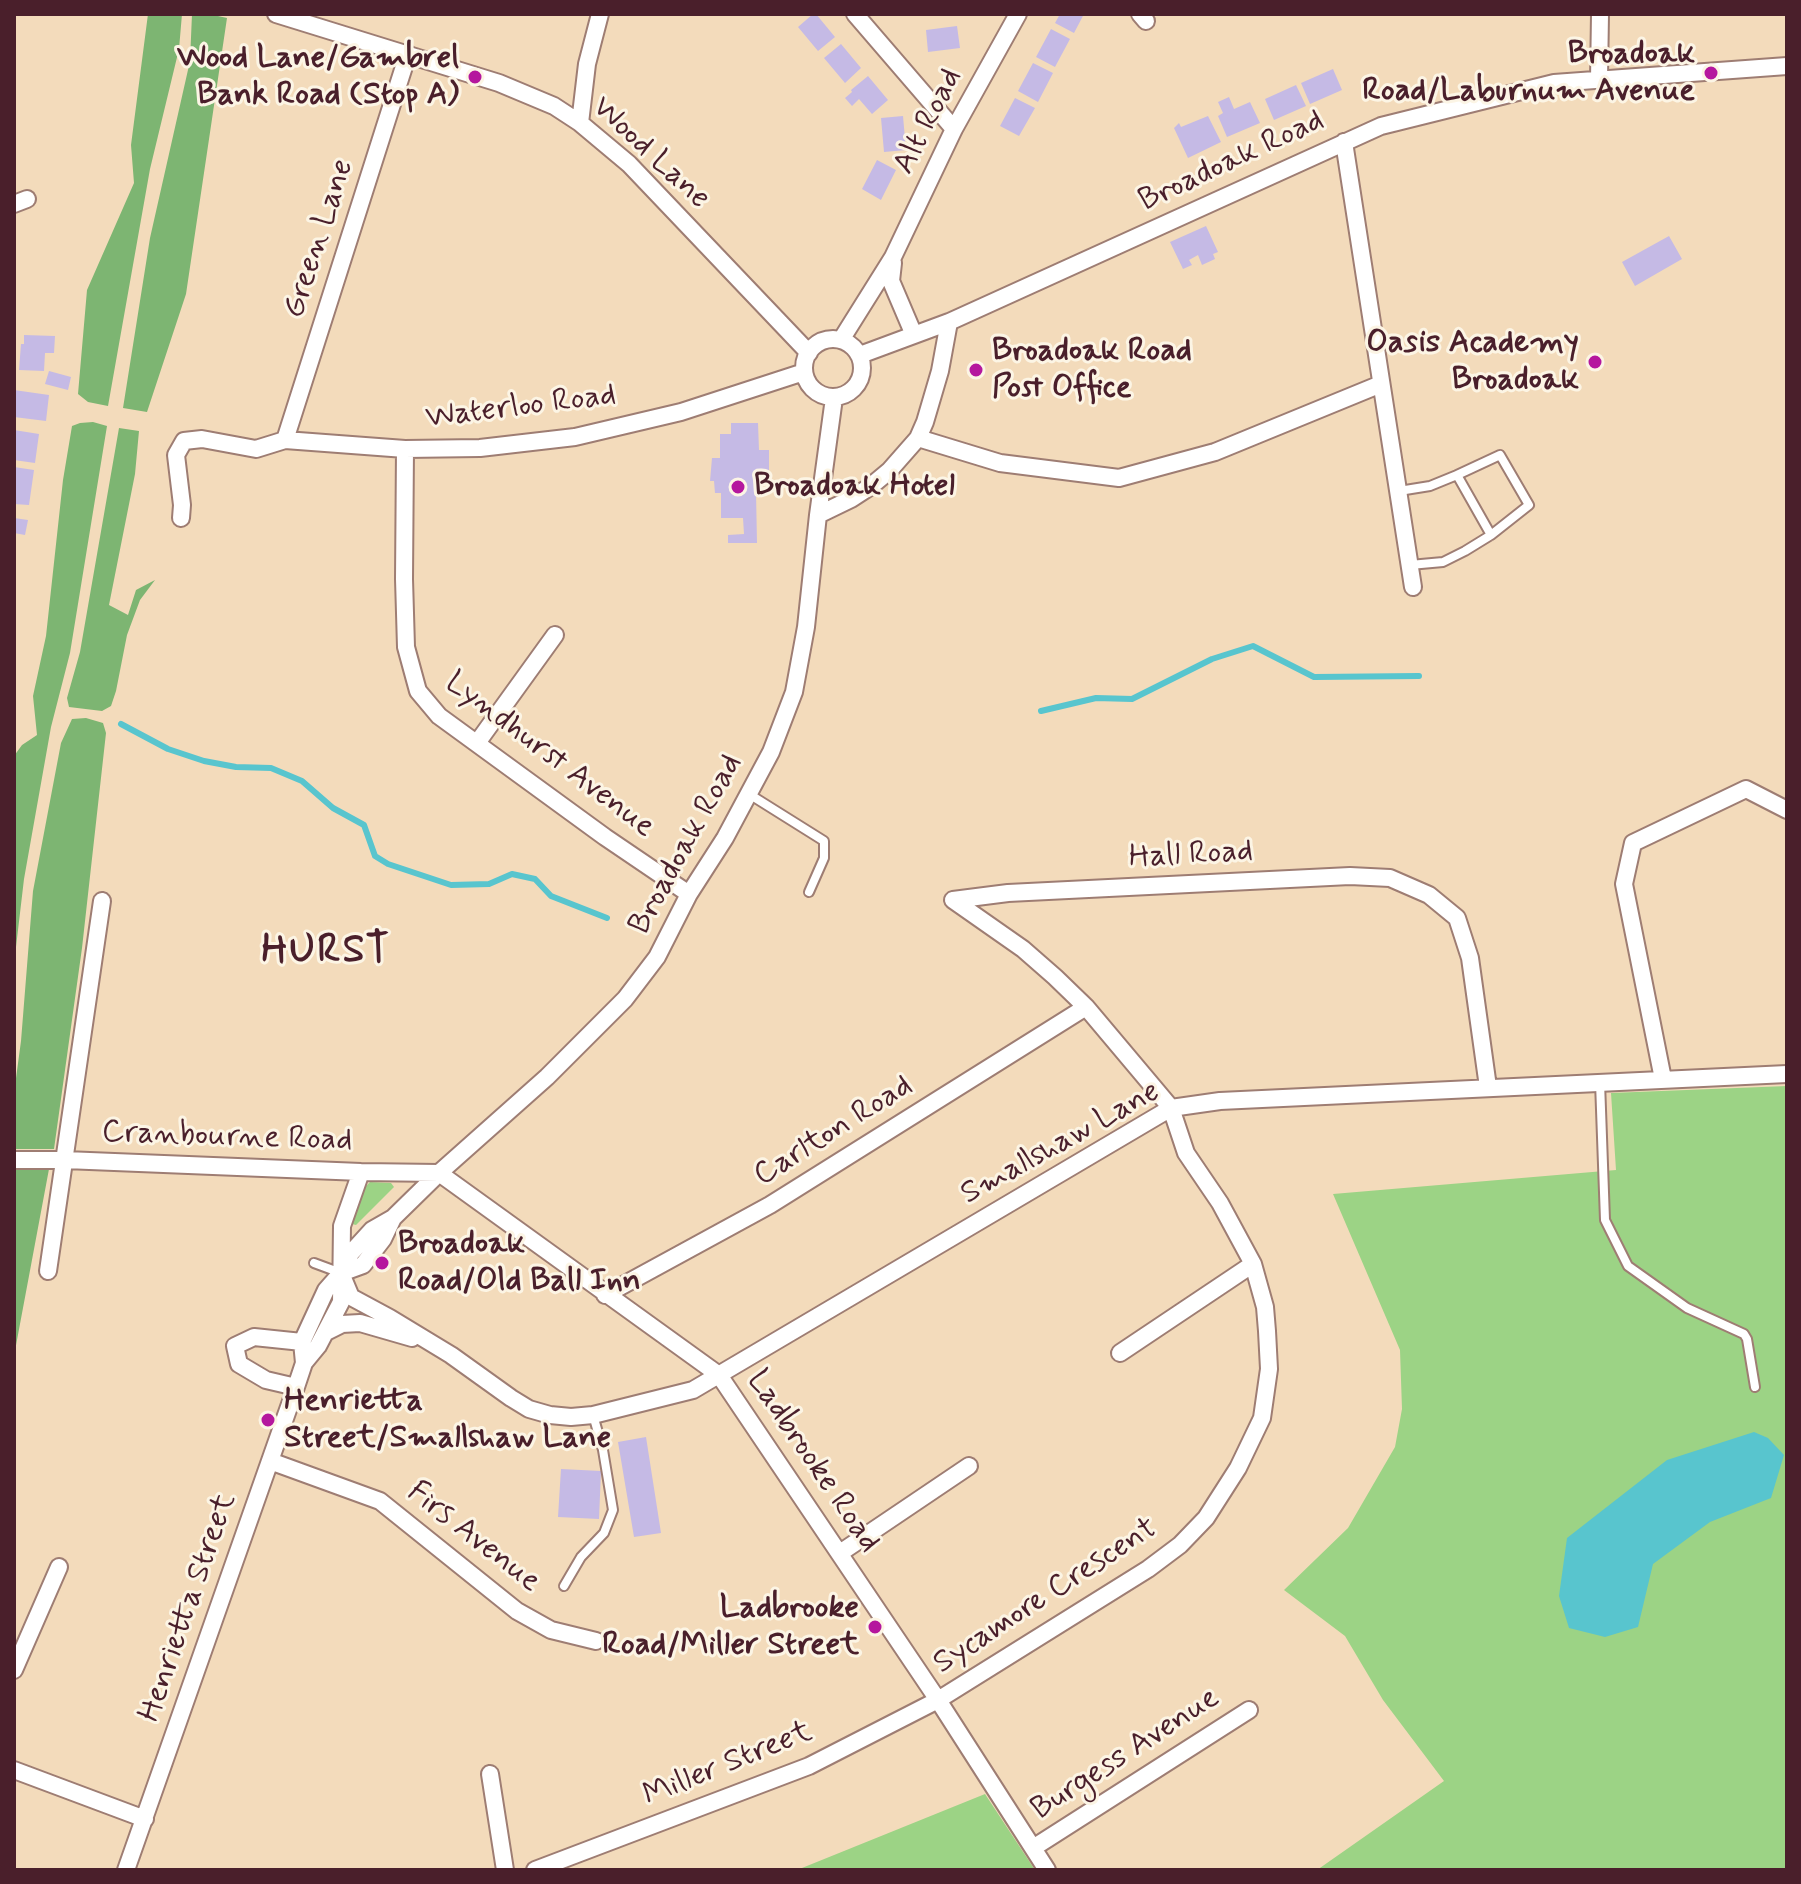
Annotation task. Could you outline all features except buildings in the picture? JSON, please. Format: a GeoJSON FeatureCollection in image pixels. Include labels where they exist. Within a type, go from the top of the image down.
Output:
{"type":"FeatureCollection","features":[{"type":"Feature","properties":{"kind":"street","name":"Wood Lane"},"geometry":{"type":"LineString","coordinates":[[276,14],[499,83],[554,106],[580,123],[629,164],[809,353]]}},
{"type":"Feature","properties":{"kind":"street"},"geometry":{"type":"LineString","coordinates":[[580,123],[587,64],[600,14]]}},
{"type":"Feature","properties":{"kind":"street"},"geometry":{"type":"LineString","coordinates":[[855,14],[954,129]]}},
{"type":"Feature","properties":{"kind":"street","name":"Alt Road"},"geometry":{"type":"LineString","coordinates":[[841,340],[893,257],[954,129],[1018,14]]}},
{"type":"Feature","properties":{"kind":"street"},"geometry":{"type":"LineString","coordinates":[[1599,79],[1600,14]]}},
{"type":"Feature","properties":{"kind":"street","name":"Green Lane"},"geometry":{"type":"LineString","coordinates":[[285,440],[408,54]]}},
{"type":"Feature","properties":{"kind":"street","name":"Broadoak Road"},"geometry":{"type":"LineString","coordinates":[[860,355],[949,322],[1381,126],[1554,83],[1787,66]]}},
{"type":"Feature","properties":{"kind":"street"},"geometry":{"type":"LineString","coordinates":[[1344,142],[1413,587]]}},
{"type":"Feature","properties":{"kind":"street"},"geometry":{"type":"LineString","coordinates":[[893,257],[891,281],[914,335]]}},
{"type":"Feature","properties":{"kind":"street"},"geometry":{"type":"LineString","coordinates":[[818,515],[871,486],[918,438],[937,383],[949,322]]}},
{"type":"Feature","properties":{"kind":"street"},"geometry":{"type":"LineString","coordinates":[[823,341],[849,343],[860,355],[862,374],[858,384],[844,396],[834,398],[817,393],[806,380],[804,372],[809,353],[823,341]]}},
{"type":"Feature","properties":{"kind":"street","name":"Waterloo Road"},"geometry":{"type":"LineString","coordinates":[[181,518],[176,455],[184,441],[230,442],[256,449],[285,440],[405,449],[480,448],[575,437],[681,412],[804,372]]}},
{"type":"Feature","properties":{"kind":"street"},"geometry":{"type":"LineString","coordinates":[[918,438],[1000,463],[1119,478],[1215,452],[1381,384]]}},
{"type":"Feature","properties":{"kind":"street","name":"Broadoak Road"},"geometry":{"type":"LineString","coordinates":[[341,1273],[351,1253],[372,1230],[393,1218],[547,1077],[625,999],[657,957],[689,894],[725,838],[771,752],[794,692],[806,627],[834,398]]}},
{"type":"Feature","properties":{"kind":"street","name":"Lyndhurst Avenue"},"geometry":{"type":"LineString","coordinates":[[405,449],[406,647],[418,691],[439,716],[689,894]]}},
{"type":"Feature","properties":{"kind":"street"},"geometry":{"type":"LineString","coordinates":[[477,743],[555,635]]}},
{"type":"Feature","properties":{"kind":"street"},"geometry":{"type":"LineString","coordinates":[[1663,1079],[1624,884],[1633,843],[1746,789],[1787,810]]}},
{"type":"Feature","properties":{"kind":"street","name":"Hall Road"},"geometry":{"type":"LineString","coordinates":[[1086,1007],[1023,949],[953,900],[1008,893],[1350,876],[1390,878],[1429,895],[1457,918],[1470,958],[1488,1087]]}},
{"type":"Feature","properties":{"kind":"street"},"geometry":{"type":"LineString","coordinates":[[48,1271],[60,1160],[102,901]]}},
{"type":"Feature","properties":{"kind":"street"},"geometry":{"type":"LineString","coordinates":[[1086,1007],[1171,1108]]}},
{"type":"Feature","properties":{"kind":"street","name":"Carlton Road"},"geometry":{"type":"LineString","coordinates":[[605,1295],[770,1205],[1086,1007]]}},
{"type":"Feature","properties":{"kind":"street","name":"Smallshaw Lane"},"geometry":{"type":"LineString","coordinates":[[341,1273],[351,1297],[451,1355],[529,1409],[571,1417],[593,1415],[693,1390],[1171,1108],[1220,1101],[1787,1074]]}},
{"type":"Feature","properties":{"kind":"street","name":"Sycamore Crescent"},"geometry":{"type":"LineString","coordinates":[[938,1700],[1148,1569],[1180,1545],[1206,1518],[1238,1468],[1262,1418],[1269,1369],[1267,1331],[1265,1307],[1253,1264],[1220,1203],[1186,1153],[1171,1108]]}},
{"type":"Feature","properties":{"kind":"street","name":"Cranbourne Road"},"geometry":{"type":"LineString","coordinates":[[14,1160],[439,1173]]}},
{"type":"Feature","properties":{"kind":"street"},"geometry":{"type":"LineString","coordinates":[[341,1273],[342,1226],[361,1172]]}},
{"type":"Feature","properties":{"kind":"street","name":"Ladbrooke Road"},"geometry":{"type":"LineString","coordinates":[[439,1173],[719,1375],[938,1700],[1047,1870]]}},
{"type":"Feature","properties":{"kind":"street"},"geometry":{"type":"LineString","coordinates":[[1120,1353],[1253,1264]]}},
{"type":"Feature","properties":{"kind":"street","name":"Henrietta Street"},"geometry":{"type":"LineString","coordinates":[[126,1870],[304,1363],[318,1346],[318,1328],[326,1290],[341,1273]]}},
{"type":"Feature","properties":{"kind":"street","name":"Smallshaw Lane"},"geometry":{"type":"LineString","coordinates":[[318,1328],[360,1323],[429,1342]]}},
{"type":"Feature","properties":{"kind":"street","name":"Henrietta Street"},"geometry":{"type":"LineString","coordinates":[[304,1363],[302,1342],[318,1328]]}},
{"type":"Feature","properties":{"kind":"street"},"geometry":{"type":"LineString","coordinates":[[296,1387],[266,1380],[239,1364],[235,1346],[254,1337],[302,1342]]}},
{"type":"Feature","properties":{"kind":"street","name":"Firs Avenue"},"geometry":{"type":"LineString","coordinates":[[270,1461],[380,1501],[517,1611],[551,1630],[596,1641]]}},
{"type":"Feature","properties":{"kind":"street"},"geometry":{"type":"LineString","coordinates":[[840,1553],[969,1466]]}},
{"type":"Feature","properties":{"kind":"street"},"geometry":{"type":"LineString","coordinates":[[14,1670],[59,1567]]}},
{"type":"Feature","properties":{"kind":"street","name":"Miller Street"},"geometry":{"type":"LineString","coordinates":[[535,1870],[809,1766],[938,1700]]}},
{"type":"Feature","properties":{"kind":"street","name":"Burgess Avenue"},"geometry":{"type":"LineString","coordinates":[[1033,1848],[1249,1710]]}},
{"type":"Feature","properties":{"kind":"street"},"geometry":{"type":"LineString","coordinates":[[14,1770],[145,1819]]}},
{"type":"Feature","properties":{"kind":"street"},"geometry":{"type":"LineString","coordinates":[[490,1774],[505,1870]]}},
{"type":"Feature","properties":{"kind":"lane"},"geometry":{"type":"LineString","coordinates":[[1398,491],[1430,486],[1500,455],[1529,505],[1491,535],[1452,558],[1443,562],[1410,565]]}},
{"type":"Feature","properties":{"kind":"lane"},"geometry":{"type":"LineString","coordinates":[[1457,475],[1491,535]]}},
{"type":"Feature","properties":{"kind":"lane"},"geometry":{"type":"LineString","coordinates":[[749,794],[824,841],[824,858],[809,892]]}},
{"type":"Feature","properties":{"kind":"lane"},"geometry":{"type":"LineString","coordinates":[[1600,1082],[1605,1220],[1628,1266],[1687,1308],[1744,1334],[1755,1387]]}},
{"type":"Feature","properties":{"kind":"lane"},"geometry":{"type":"LineString","coordinates":[[314,1263],[341,1273]]}},
{"type":"Feature","properties":{"kind":"lane"},"geometry":{"type":"LineString","coordinates":[[564,1586],[581,1557],[604,1533],[613,1510],[603,1450],[593,1415]]}},
{"type":"Feature","properties":{"kind":"green space"},"geometry":{"type":"Polygon","coordinates":[[[148,14],[182,14],[179,49],[150,169],[108,406],[88,402],[78,394],[87,290],[134,183],[131,145],[148,14]]]}},
{"type":"Feature","properties":{"kind":"green space"},"geometry":{"type":"Polygon","coordinates":[[[192,14],[227,18],[186,294],[147,412],[123,408],[150,238],[190,61],[192,14]]]}},
{"type":"Feature","properties":{"kind":"green space"},"geometry":{"type":"Polygon","coordinates":[[[93,422],[107,426],[70,653],[51,727],[24,879],[14,964],[14,756],[22,745],[37,735],[33,696],[46,636],[72,426],[93,422]]]}},
{"type":"Feature","properties":{"kind":"green space"},"geometry":{"type":"Polygon","coordinates":[[[119,428],[139,431],[135,474],[109,605],[128,615],[136,590],[155,580],[140,600],[127,635],[111,706],[102,711],[69,707],[67,698],[80,652],[119,428]]]}},
{"type":"Feature","properties":{"kind":"green space"},"geometry":{"type":"Polygon","coordinates":[[[86,718],[103,723],[106,733],[82,948],[54,1149],[14,1149],[14,1093],[33,891],[61,743],[72,719],[86,718]]]}},
{"type":"Feature","properties":{"kind":"green space"},"geometry":{"type":"Polygon","coordinates":[[[1787,1086],[1787,1870],[1317,1870],[1444,1781],[1383,1700],[1345,1636],[1284,1590],[1348,1528],[1395,1447],[1402,1409],[1400,1350],[1333,1194],[1616,1170],[1611,1093],[1787,1086]]]}},
{"type":"Feature","properties":{"kind":"green space"},"geometry":{"type":"Polygon","coordinates":[[[14,1169],[49,1169],[14,1356],[14,1169]]]}},
{"type":"Feature","properties":{"kind":"green space"},"geometry":{"type":"Polygon","coordinates":[[[370,1182],[391,1183],[394,1187],[356,1225],[352,1224],[365,1187],[370,1182]]]}},
{"type":"Feature","properties":{"kind":"green space"},"geometry":{"type":"Polygon","coordinates":[[[985,1794],[1035,1870],[797,1870],[985,1794]]]}},
{"type":"Feature","properties":{"kind":"water"},"geometry":{"type":"Polygon","coordinates":[[[1754,1432],[1768,1438],[1784,1455],[1771,1498],[1710,1522],[1653,1564],[1638,1627],[1605,1637],[1569,1628],[1559,1596],[1567,1538],[1667,1460],[1754,1432]]]}},
{"type":"Feature","properties":{"kind":"waterway"},"geometry":{"type":"LineString","coordinates":[[1041,711],[1096,698],[1132,699],[1212,659],[1253,646],[1314,677],[1419,676]]}},
{"type":"Feature","properties":{"kind":"waterway"},"geometry":{"type":"LineString","coordinates":[[121,724],[168,749],[204,761],[236,767],[271,768],[302,781],[333,808],[364,825],[375,856],[388,864],[451,885],[489,884],[512,874],[535,879],[551,896],[607,918]]}},
{"type":"Feature","properties":{"kind":"place","name":"Broadoak Road/Laburnum Avenue"},"geometry":{"type":"Point","coordinates":[1711,73]}},
{"type":"Feature","properties":{"kind":"place","name":"Wood Lane/Gambrel Bank Road (Stop A)"},"geometry":{"type":"Point","coordinates":[475,77]}},
{"type":"Feature","properties":{"kind":"place","name":"Oasis Academy Broadoak"},"geometry":{"type":"Point","coordinates":[1595,362]}},
{"type":"Feature","properties":{"kind":"place","name":"Broadoak Road Post Office"},"geometry":{"type":"Point","coordinates":[976,370]}},
{"type":"Feature","properties":{"kind":"place","name":"Broadoak Hotel"},"geometry":{"type":"Point","coordinates":[738,487]}},
{"type":"Feature","properties":{"kind":"place","name":"Broadoak Road/Old Ball Inn"},"geometry":{"type":"Point","coordinates":[382,1263]}},
{"type":"Feature","properties":{"kind":"place","name":"Henrietta Street/Smallshaw Lane"},"geometry":{"type":"Point","coordinates":[268,1420]}},
{"type":"Feature","properties":{"kind":"place","name":"Ladbrooke Road/Miller Street"},"geometry":{"type":"Point","coordinates":[875,1627]}},
{"type":"Feature","properties":{"kind":"district","name":"HURST"},"geometry":{"type":"Point","coordinates":[326,953]}}]}
